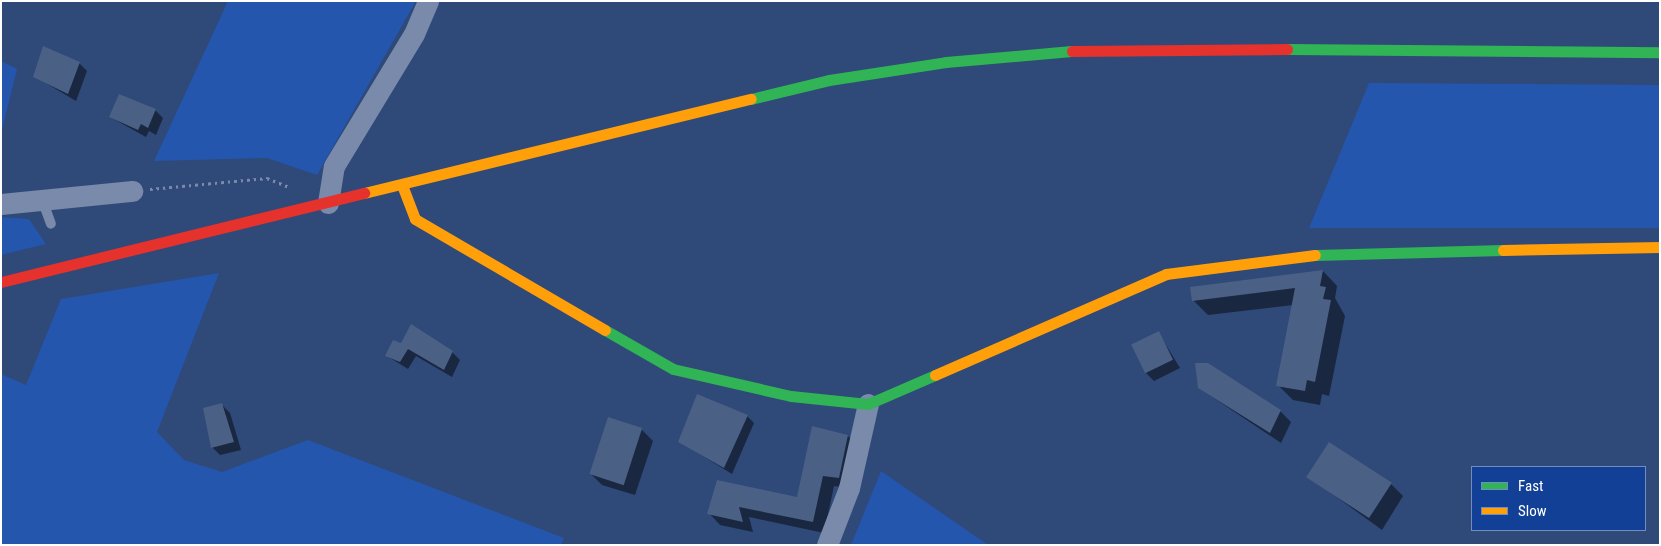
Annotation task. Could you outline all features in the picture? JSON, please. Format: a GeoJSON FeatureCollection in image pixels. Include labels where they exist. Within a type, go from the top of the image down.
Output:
{"type":"FeatureCollection","features":[{"type":"Feature","properties":{"kind":"main road"},"geometry":{"type":"LineString","coordinates":[[1,282],[829,80],[956,61],[1057,51],[1196,48],[1660,52]]}},
{"type":"Feature","properties":{"kind":"main road"},"geometry":{"type":"LineString","coordinates":[[402,185],[415,219],[438,235],[673,369],[791,396],[868,404],[1166,274],[1323,254],[1660,247]]}},
{"type":"Feature","properties":{"kind":"street"},"geometry":{"type":"LineString","coordinates":[[328,203],[334,166],[414,34],[428,1]]}},
{"type":"Feature","properties":{"kind":"street"},"geometry":{"type":"LineString","coordinates":[[1,204],[43,202],[132,191]]}},
{"type":"Feature","properties":{"kind":"street"},"geometry":{"type":"LineString","coordinates":[[827,545],[849,488],[868,404]]}},
{"type":"Feature","properties":{"kind":"lane"},"geometry":{"type":"LineString","coordinates":[[43,202],[51,224]]}},
{"type":"Feature","properties":{"kind":"path"},"geometry":{"type":"LineString","coordinates":[[132,191],[267,178],[293,189]]}},
{"type":"Feature","properties":{"kind":"shaded area"},"geometry":{"type":"Polygon","coordinates":[[[228,1],[416,1],[317,175],[267,158],[154,161],[228,1]]]}},
{"type":"Feature","properties":{"kind":"shaded area"},"geometry":{"type":"Polygon","coordinates":[[[1,61],[17,69],[1,134],[1,61]]]}},
{"type":"Feature","properties":{"kind":"shaded area"},"geometry":{"type":"Polygon","coordinates":[[[1369,83],[1660,85],[1660,228],[1309,228],[1369,83]]]}},
{"type":"Feature","properties":{"kind":"shaded area"},"geometry":{"type":"Polygon","coordinates":[[[1,217],[29,219],[46,244],[1,255],[1,217]]]}},
{"type":"Feature","properties":{"kind":"shaded area"},"geometry":{"type":"Polygon","coordinates":[[[219,273],[157,432],[184,460],[222,472],[308,440],[564,538],[561,545],[1,545],[1,374],[26,385],[61,299],[219,273]]]}},
{"type":"Feature","properties":{"kind":"shaded area"},"geometry":{"type":"Polygon","coordinates":[[[881,471],[988,545],[851,545],[881,471]]]}},
{"type":"Feature","properties":{"kind":"building"},"geometry":{"type":"Polygon","coordinates":[[[43,46],[80,62],[68,94],[33,77],[43,46]]]}},
{"type":"Feature","properties":{"kind":"building"},"geometry":{"type":"Polygon","coordinates":[[[119,94],[156,109],[148,128],[141,124],[138,130],[109,117],[119,94]]]}},
{"type":"Feature","properties":{"kind":"building"},"geometry":{"type":"Polygon","coordinates":[[[1323,270],[1320,286],[1326,287],[1323,299],[1331,300],[1315,382],[1307,380],[1305,391],[1276,386],[1295,288],[1192,301],[1190,287],[1323,270]]]}},
{"type":"Feature","properties":{"kind":"building"},"geometry":{"type":"Polygon","coordinates":[[[411,324],[453,351],[444,370],[408,349],[400,362],[385,356],[393,340],[401,343],[411,324]]]}},
{"type":"Feature","properties":{"kind":"building"},"geometry":{"type":"Polygon","coordinates":[[[1159,331],[1173,360],[1145,373],[1131,345],[1159,331]]]}},
{"type":"Feature","properties":{"kind":"building"},"geometry":{"type":"Polygon","coordinates":[[[1195,363],[1208,363],[1281,410],[1270,433],[1198,388],[1195,363]]]}},
{"type":"Feature","properties":{"kind":"building"},"geometry":{"type":"Polygon","coordinates":[[[697,394],[748,415],[724,468],[678,442],[697,394]]]}},
{"type":"Feature","properties":{"kind":"building"},"geometry":{"type":"Polygon","coordinates":[[[222,403],[234,442],[211,448],[203,408],[222,403]]]}},
{"type":"Feature","properties":{"kind":"building"},"geometry":{"type":"Polygon","coordinates":[[[608,417],[642,428],[624,485],[589,474],[608,417]]]}},
{"type":"Feature","properties":{"kind":"building"},"geometry":{"type":"Polygon","coordinates":[[[812,426],[848,435],[839,478],[823,476],[813,522],[739,507],[743,522],[707,514],[717,480],[797,497],[812,426]]]}},
{"type":"Feature","properties":{"kind":"building"},"geometry":{"type":"Polygon","coordinates":[[[1329,442],[1392,483],[1369,518],[1306,477],[1329,442]]]}},
{"type":"Feature","properties":{"kind":"traffic: fast"},"geometry":{"type":"LineString","coordinates":[[1287,49],[1660,52]]}},
{"type":"Feature","properties":{"kind":"traffic: fast"},"geometry":{"type":"LineString","coordinates":[[751,99],[829,80],[946,62],[1072,51]]}},
{"type":"Feature","properties":{"kind":"traffic: fast"},"geometry":{"type":"LineString","coordinates":[[1315,255],[1503,250]]}},
{"type":"Feature","properties":{"kind":"traffic: fast"},"geometry":{"type":"LineString","coordinates":[[605,330],[673,369],[791,396],[868,404],[935,375]]}},
{"type":"Feature","properties":{"kind":"traffic: slow"},"geometry":{"type":"LineString","coordinates":[[364,193],[751,99]]}},
{"type":"Feature","properties":{"kind":"traffic: slow"},"geometry":{"type":"LineString","coordinates":[[402,185],[415,219],[605,330]]}},
{"type":"Feature","properties":{"kind":"traffic: slow"},"geometry":{"type":"LineString","coordinates":[[1503,250],[1660,247]]}},
{"type":"Feature","properties":{"kind":"traffic: slow"},"geometry":{"type":"LineString","coordinates":[[935,375],[1166,274],[1315,255]]}},
{"type":"Feature","properties":{"kind":"traffic: jam"},"geometry":{"type":"LineString","coordinates":[[1072,51],[1287,49]]}},
{"type":"Feature","properties":{"kind":"traffic: jam"},"geometry":{"type":"LineString","coordinates":[[1,282],[364,193]]}}]}
